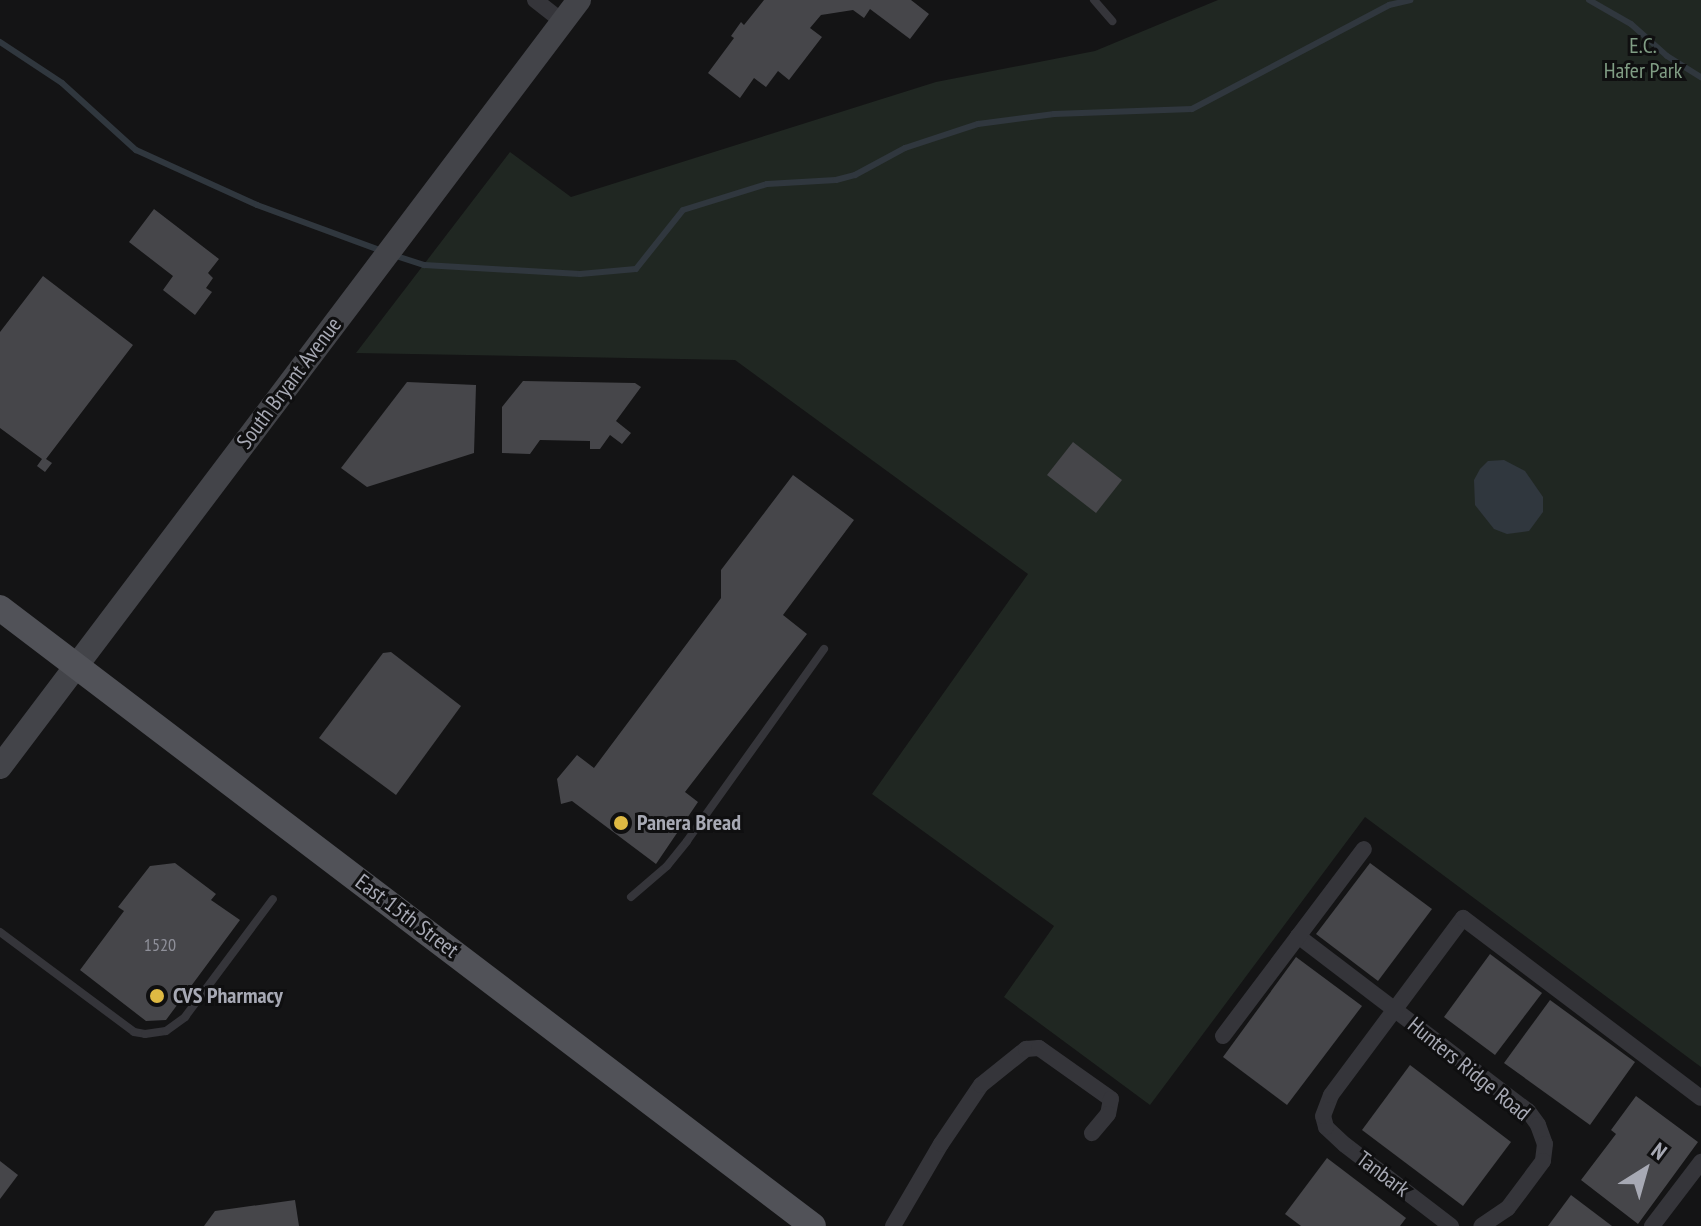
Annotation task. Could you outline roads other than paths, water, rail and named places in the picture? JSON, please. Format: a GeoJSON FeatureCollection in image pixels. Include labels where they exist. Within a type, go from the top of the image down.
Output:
{"type":"FeatureCollection","features":[{"type":"Feature","properties":{"kind":"main road","name":"South Bryant Avenue"},"geometry":{"type":"LineString","coordinates":[[0,767],[579,0]]}},
{"type":"Feature","properties":{"kind":"main road","name":"East 15th Street"},"geometry":{"type":"LineString","coordinates":[[0,608],[813,1226]]}},
{"type":"Feature","properties":{"kind":"street"},"geometry":{"type":"LineString","coordinates":[[535,0],[562,21]]}},
{"type":"Feature","properties":{"kind":"street"},"geometry":{"type":"LineString","coordinates":[[1223,1036],[1364,849]]}},
{"type":"Feature","properties":{"kind":"street"},"geometry":{"type":"LineString","coordinates":[[1394,1009],[1463,918],[1701,1098]]}},
{"type":"Feature","properties":{"kind":"street","name":"Hunters Ridge Road"},"geometry":{"type":"LineString","coordinates":[[1298,936],[1528,1111],[1543,1134],[1543,1161],[1530,1183],[1508,1208],[1481,1226]]}},
{"type":"Feature","properties":{"kind":"street","name":"Tanbark"},"geometry":{"type":"LineString","coordinates":[[1394,1009],[1331,1095],[1323,1116],[1326,1127],[1345,1145],[1451,1226]]}},
{"type":"Feature","properties":{"kind":"street"},"geometry":{"type":"LineString","coordinates":[[893,1226],[941,1144],[981,1085],[1026,1049],[1039,1048],[1111,1099],[1108,1114],[1092,1133]]}},
{"type":"Feature","properties":{"kind":"street"},"geometry":{"type":"LineString","coordinates":[[1652,1226],[1701,1162]]}},
{"type":"Feature","properties":{"kind":"lane"},"geometry":{"type":"LineString","coordinates":[[1094,0],[1112,21]]}},
{"type":"Feature","properties":{"kind":"lane"},"geometry":{"type":"LineString","coordinates":[[631,897],[667,866],[687,841],[824,649]]}},
{"type":"Feature","properties":{"kind":"lane"},"geometry":{"type":"LineString","coordinates":[[0,932],[134,1032],[166,1031],[185,1017],[273,899]]}},
{"type":"Feature","properties":{"kind":"waterway"},"geometry":{"type":"LineString","coordinates":[[393,255],[424,265],[580,274],[636,269],[683,210],[767,184],[836,180],[855,175],[905,148],[978,124],[1054,114],[1192,109],[1389,5],[1410,0]]}},
{"type":"Feature","properties":{"kind":"waterway"},"geometry":{"type":"LineString","coordinates":[[1589,0],[1631,24],[1667,56],[1701,77]]}},
{"type":"Feature","properties":{"kind":"waterway"},"geometry":{"type":"LineString","coordinates":[[0,42],[62,83],[136,150],[257,205],[382,251]]}},
{"type":"Feature","properties":{"kind":"place","name":"Panera Bread"},"geometry":{"type":"Point","coordinates":[621,823]}},
{"type":"Feature","properties":{"kind":"place","name":"CVS Pharmacy"},"geometry":{"type":"Point","coordinates":[157,996]}},
{"type":"Feature","properties":{"kind":"park label","name":"E.C. Hafer Park"},"geometry":{"type":"Point","coordinates":[1643,58]}}]}
